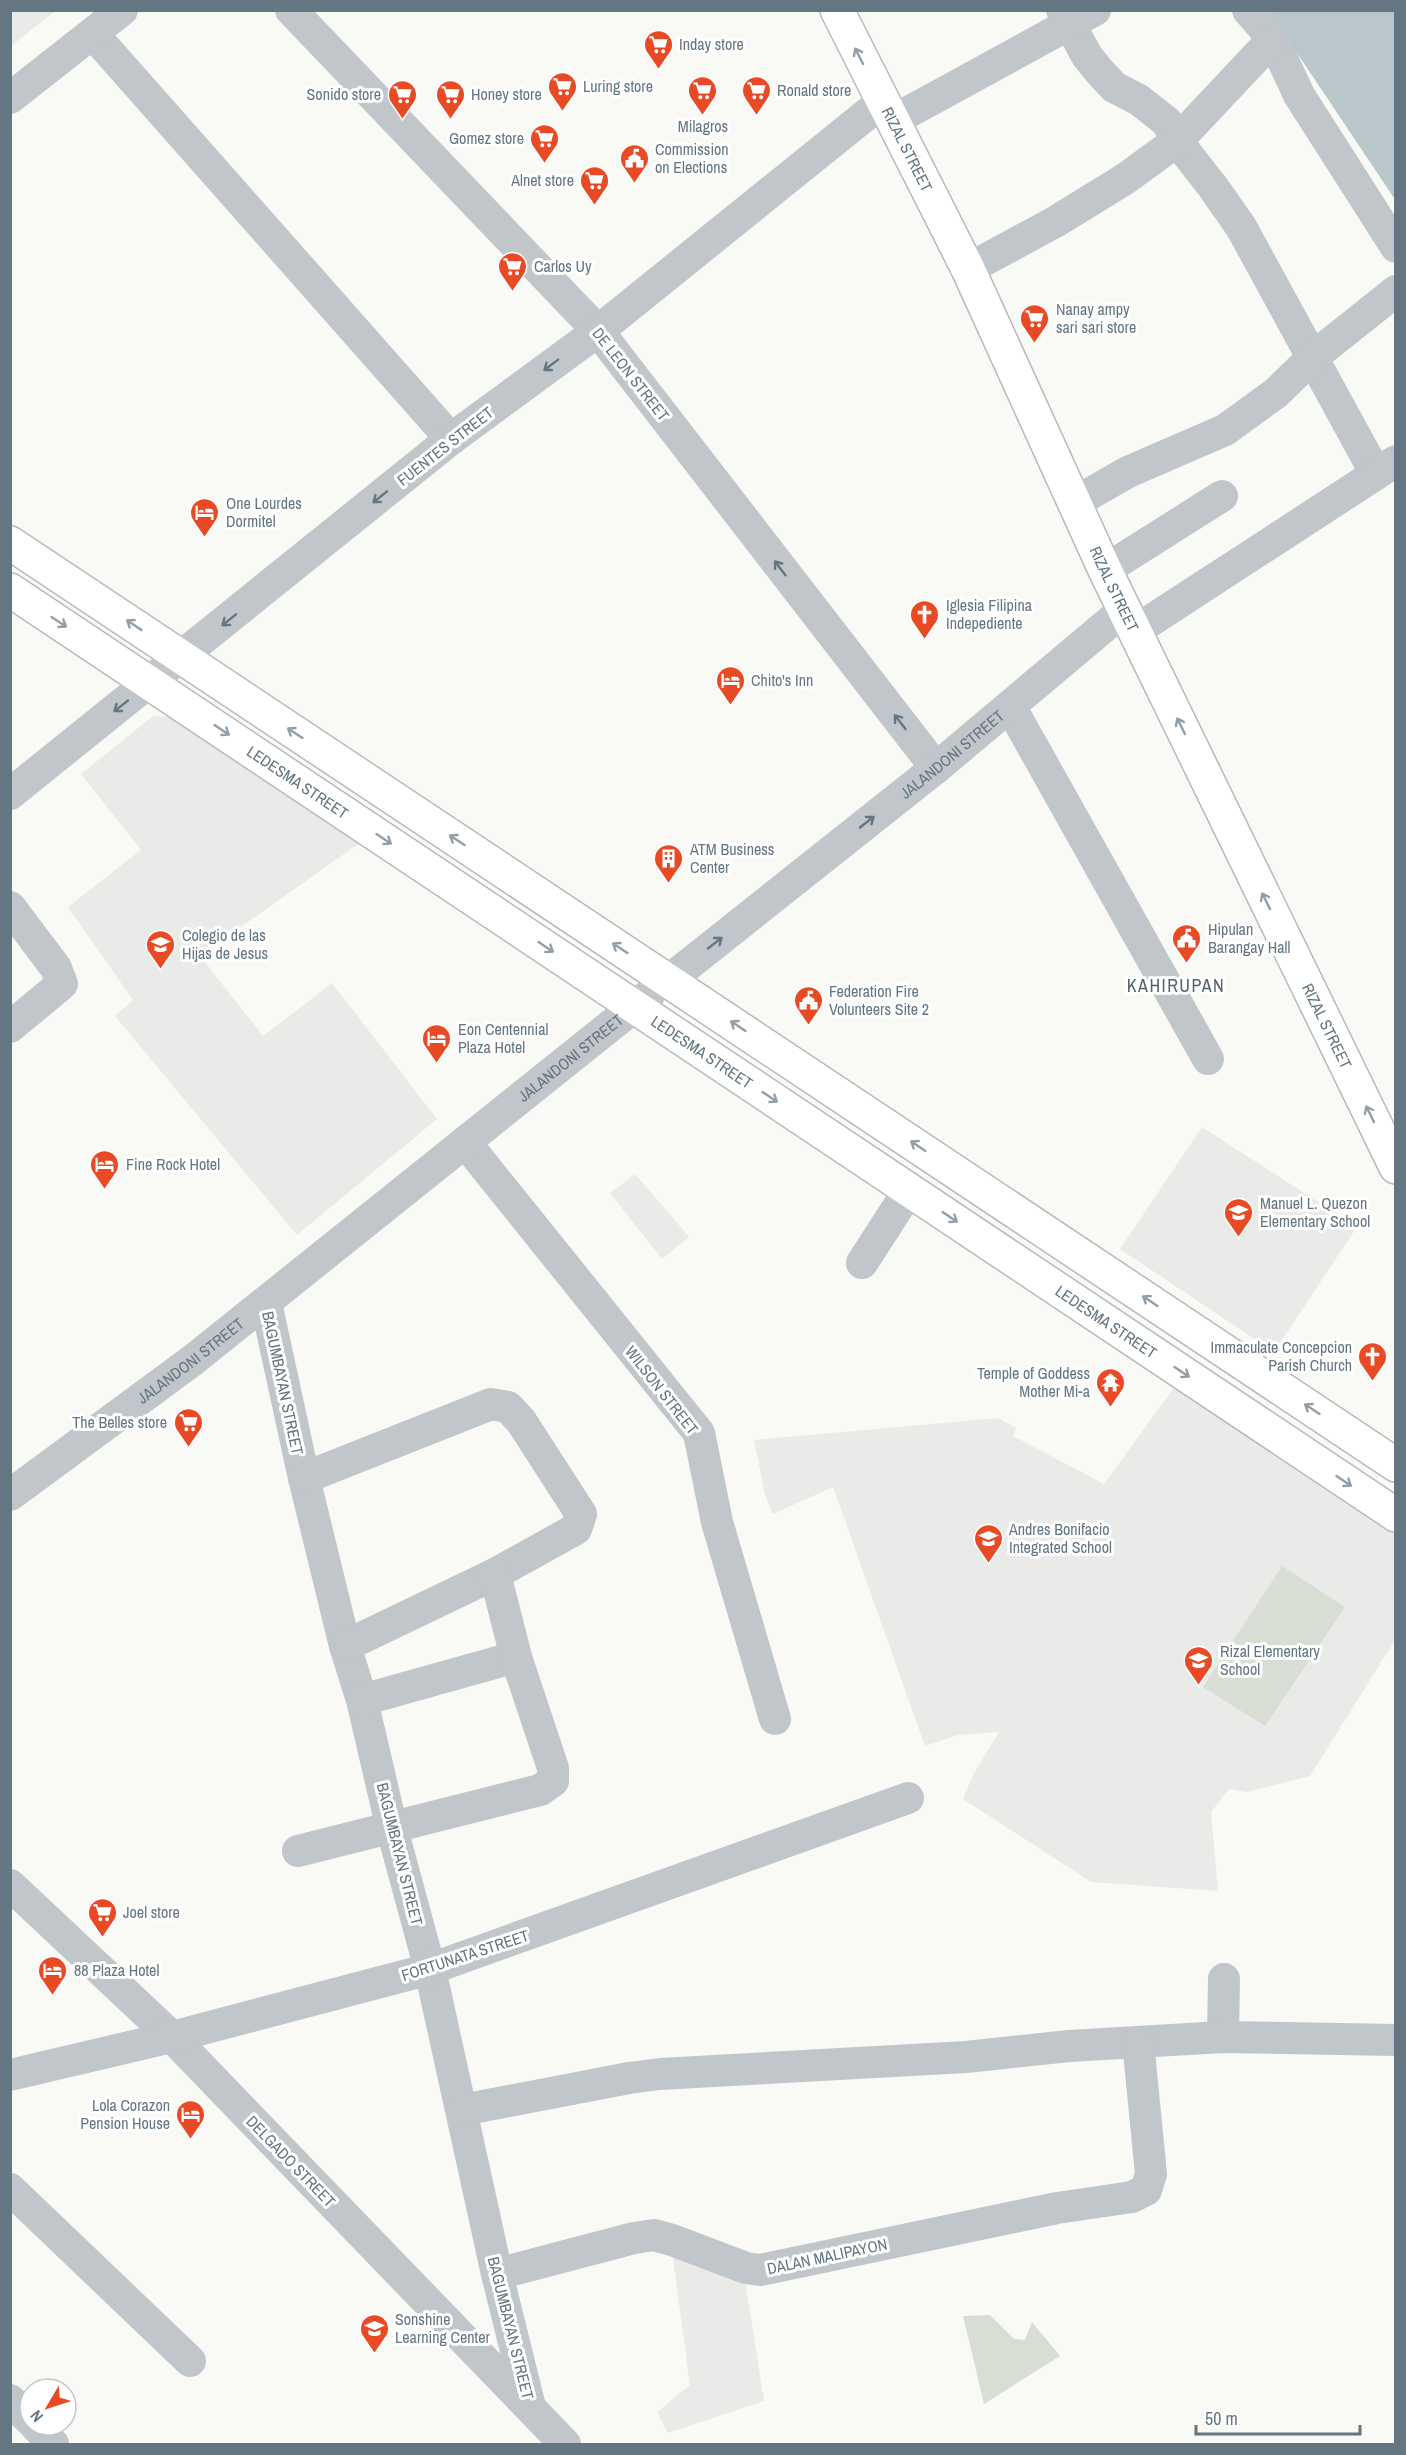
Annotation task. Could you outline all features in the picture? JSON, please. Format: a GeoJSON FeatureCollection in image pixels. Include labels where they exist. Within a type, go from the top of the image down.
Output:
{"type":"FeatureCollection","features":[{"type":"Feature","properties":{"kind":"main road","name":"RIZAL STREET"},"geometry":{"type":"LineString","coordinates":[[837,10],[968,268],[1105,570],[1395,1167]]}},
{"type":"Feature","properties":{"kind":"main road","name":"LEDESMA STREET"},"geometry":{"type":"LineString","coordinates":[[10,543],[182,658],[651,994],[909,1190],[1395,1515]]}},
{"type":"Feature","properties":{"kind":"main road","name":"LEDESMA STREET"},"geometry":{"type":"LineString","coordinates":[[10,590],[151,683],[651,994],[1395,1465]]}},
{"type":"Feature","properties":{"kind":"street"},"geometry":{"type":"LineString","coordinates":[[10,98],[122,10]]}},
{"type":"Feature","properties":{"kind":"street","name":"DE LEON STREET"},"geometry":{"type":"LineString","coordinates":[[291,10],[598,331],[936,768]]}},
{"type":"Feature","properties":{"kind":"street"},"geometry":{"type":"LineString","coordinates":[[1248,10],[1273,39],[1299,95],[1395,247]]}},
{"type":"Feature","properties":{"kind":"street"},"geometry":{"type":"LineString","coordinates":[[1075,15],[1087,56],[1114,87],[1139,100],[1167,122],[1177,141],[1240,227],[1313,357],[1386,467]]}},
{"type":"Feature","properties":{"kind":"street","name":"FUENTES STREET"},"geometry":{"type":"LineString","coordinates":[[10,794],[151,683],[451,439],[598,331],[888,111],[1075,15]]}},
{"type":"Feature","properties":{"kind":"street"},"geometry":{"type":"LineString","coordinates":[[93,34],[451,439]]}},
{"type":"Feature","properties":{"kind":"street"},"geometry":{"type":"LineString","coordinates":[[968,268],[1065,216],[1125,179],[1177,141],[1273,39]]}},
{"type":"Feature","properties":{"kind":"street"},"geometry":{"type":"LineString","coordinates":[[1074,503],[1128,472],[1225,430],[1276,393],[1313,357],[1395,291]]}},
{"type":"Feature","properties":{"kind":"street","name":"JALANDONI STREET"},"geometry":{"type":"LineString","coordinates":[[10,1495],[266,1303],[936,768],[1010,706],[1130,621],[1386,467]]}},
{"type":"Feature","properties":{"kind":"street"},"geometry":{"type":"LineString","coordinates":[[1105,570],[1222,496]]}},
{"type":"Feature","properties":{"kind":"street"},"geometry":{"type":"LineString","coordinates":[[1010,706],[1208,1059]]}},
{"type":"Feature","properties":{"kind":"street"},"geometry":{"type":"LineString","coordinates":[[10,907],[56,968],[62,984],[10,1027]]}},
{"type":"Feature","properties":{"kind":"street","name":"WILSON STREET"},"geometry":{"type":"LineString","coordinates":[[465,1142],[699,1433],[717,1522],[775,1719]]}},
{"type":"Feature","properties":{"kind":"street"},"geometry":{"type":"LineString","coordinates":[[862,1263],[909,1190]]}},
{"type":"Feature","properties":{"kind":"street","name":"BAGUMBAYAN STREET"},"geometry":{"type":"LineString","coordinates":[[266,1303],[304,1478],[345,1646],[362,1700],[392,1829],[430,1969],[497,2274],[530,2407]]}},
{"type":"Feature","properties":{"kind":"street"},"geometry":{"type":"LineString","coordinates":[[304,1478],[490,1404],[508,1407],[521,1421],[581,1514],[581,1522],[576,1529],[495,1574],[345,1646]]}},
{"type":"Feature","properties":{"kind":"street"},"geometry":{"type":"LineString","coordinates":[[298,1851],[540,1790],[553,1781],[553,1768],[516,1657],[495,1574]]}},
{"type":"Feature","properties":{"kind":"street"},"geometry":{"type":"LineString","coordinates":[[362,1700],[516,1657]]}},
{"type":"Feature","properties":{"kind":"street","name":"FORTUNATA STREET"},"geometry":{"type":"LineString","coordinates":[[10,2074],[172,2037],[430,1969],[908,1798]]}},
{"type":"Feature","properties":{"kind":"street","name":"DELGADO STREET"},"geometry":{"type":"LineString","coordinates":[[10,1885],[172,2037],[565,2445]]}},
{"type":"Feature","properties":{"kind":"street"},"geometry":{"type":"LineString","coordinates":[[1222,2037],[1224,1979]]}},
{"type":"Feature","properties":{"kind":"street"},"geometry":{"type":"LineString","coordinates":[[462,2110],[660,2074],[966,2057],[1222,2037],[1395,2040]]}},
{"type":"Feature","properties":{"kind":"street","name":"DALAN MALIPAYON"},"geometry":{"type":"LineString","coordinates":[[497,2274],[634,2238],[654,2235],[746,2268],[760,2270],[1056,2208],[1132,2197],[1146,2190],[1151,2174],[1138,2042]]}},
{"type":"Feature","properties":{"kind":"street"},"geometry":{"type":"LineString","coordinates":[[10,2189],[190,2361]]}},
{"type":"Feature","properties":{"kind":"shaded area"},"geometry":{"type":"Polygon","coordinates":[[[11,10],[55,10],[55,11],[11,46],[11,10]]]}},
{"type":"Feature","properties":{"kind":"shaded area"},"geometry":{"type":"Polygon","coordinates":[[[1269,11],[1395,11],[1395,201],[1394,198],[1269,11]]]}},
{"type":"Feature","properties":{"kind":"shaded area","name":"Colegio de las Hijas de Jesus"},"geometry":{"type":"Polygon","coordinates":[[[153,716],[190,718],[368,837],[200,956],[263,1036],[332,983],[437,1119],[297,1235],[115,1016],[133,1000],[68,907],[141,850],[81,774],[153,716]]]}},
{"type":"Feature","properties":{"kind":"shaded area","name":"Manuel L. Quezon Elementary School"},"geometry":{"type":"Polygon","coordinates":[[[1202,1127],[1357,1227],[1274,1352],[1120,1249],[1202,1127]]]}},
{"type":"Feature","properties":{"kind":"shaded area"},"geometry":{"type":"Polygon","coordinates":[[[635,1174],[689,1237],[662,1259],[610,1193],[635,1174]]]}},
{"type":"Feature","properties":{"kind":"shaded area","name":"Rizal Elementary School"},"geometry":{"type":"Polygon","coordinates":[[[1178,1382],[1395,1528],[1395,1640],[1310,1776],[1247,1792],[1229,1789],[1211,1812],[1218,1891],[1091,1882],[963,1799],[973,1775],[999,1732],[958,1735],[925,1746],[833,1487],[773,1514],[765,1495],[754,1440],[998,1418],[1016,1428],[1013,1436],[1104,1484],[1178,1382]]]}},
{"type":"Feature","properties":{"kind":"shaded area"},"geometry":{"type":"Polygon","coordinates":[[[1282,1566],[1345,1607],[1265,1726],[1203,1687],[1282,1566]]]}},
{"type":"Feature","properties":{"kind":"shaded area"},"geometry":{"type":"Polygon","coordinates":[[[671,2244],[744,2273],[764,2401],[668,2433],[657,2412],[690,2385],[671,2244]]]}},
{"type":"Feature","properties":{"kind":"shaded area"},"geometry":{"type":"Polygon","coordinates":[[[990,2315],[1014,2339],[1025,2340],[1032,2322],[1060,2356],[984,2404],[963,2316],[990,2315]]]}},
{"type":"Feature","properties":{"kind":"place","name":"Inday store"},"geometry":{"type":"Point","coordinates":[658,70]}},
{"type":"Feature","properties":{"kind":"place","name":"Luring store"},"geometry":{"type":"Point","coordinates":[562,112]}},
{"type":"Feature","properties":{"kind":"place","name":"Milagros"},"geometry":{"type":"Point","coordinates":[703,116]}},
{"type":"Feature","properties":{"kind":"place","name":"Ronald store"},"geometry":{"type":"Point","coordinates":[756,116]}},
{"type":"Feature","properties":{"kind":"place","name":"Sonido store"},"geometry":{"type":"Point","coordinates":[402,120]}},
{"type":"Feature","properties":{"kind":"place","name":"Honey store"},"geometry":{"type":"Point","coordinates":[450,120]}},
{"type":"Feature","properties":{"kind":"place","name":"Gomez store"},"geometry":{"type":"Point","coordinates":[545,164]}},
{"type":"Feature","properties":{"kind":"place","name":"Commission on Elections"},"geometry":{"type":"Point","coordinates":[634,184]}},
{"type":"Feature","properties":{"kind":"place","name":"Alnet store"},"geometry":{"type":"Point","coordinates":[595,206]}},
{"type":"Feature","properties":{"kind":"place","name":"Carlos Uy"},"geometry":{"type":"Point","coordinates":[513,292]}},
{"type":"Feature","properties":{"kind":"place","name":"Nanay ampy sari sari store"},"geometry":{"type":"Point","coordinates":[1035,344]}},
{"type":"Feature","properties":{"kind":"place","name":"One Lourdes Dormitel"},"geometry":{"type":"Point","coordinates":[205,538]}},
{"type":"Feature","properties":{"kind":"place","name":"Iglesia Filipina Indepediente"},"geometry":{"type":"Point","coordinates":[925,640]}},
{"type":"Feature","properties":{"kind":"place","name":"Chito's Inn"},"geometry":{"type":"Point","coordinates":[730,706]}},
{"type":"Feature","properties":{"kind":"place","name":"ATM Business Center"},"geometry":{"type":"Point","coordinates":[669,884]}},
{"type":"Feature","properties":{"kind":"place","name":"Hipulan Barangay Hall"},"geometry":{"type":"Point","coordinates":[1187,964]}},
{"type":"Feature","properties":{"kind":"place","name":"Colegio de las Hijas de Jesus"},"geometry":{"type":"Point","coordinates":[161,970]}},
{"type":"Feature","properties":{"kind":"place","name":"Federation Fire Volunteers Site 2"},"geometry":{"type":"Point","coordinates":[808,1026]}},
{"type":"Feature","properties":{"kind":"place","name":"Eon Centennial Plaza Hotel"},"geometry":{"type":"Point","coordinates":[437,1064]}},
{"type":"Feature","properties":{"kind":"place","name":"Fine Rock Hotel"},"geometry":{"type":"Point","coordinates":[105,1190]}},
{"type":"Feature","properties":{"kind":"place","name":"Manuel L. Quezon Elementary School"},"geometry":{"type":"Point","coordinates":[1239,1238]}},
{"type":"Feature","properties":{"kind":"place","name":"Immaculate Concepcion Parish Church"},"geometry":{"type":"Point","coordinates":[1373,1382]}},
{"type":"Feature","properties":{"kind":"place","name":"Temple of Goddess Mother Mi-a"},"geometry":{"type":"Point","coordinates":[1111,1408]}},
{"type":"Feature","properties":{"kind":"place","name":"The Belles store"},"geometry":{"type":"Point","coordinates":[188,1448]}},
{"type":"Feature","properties":{"kind":"place","name":"Andres Bonifacio Integrated School"},"geometry":{"type":"Point","coordinates":[988,1564]}},
{"type":"Feature","properties":{"kind":"place","name":"Rizal Elementary School"},"geometry":{"type":"Point","coordinates":[1199,1686]}},
{"type":"Feature","properties":{"kind":"place","name":"Joel store"},"geometry":{"type":"Point","coordinates":[102,1938]}},
{"type":"Feature","properties":{"kind":"place","name":"88 Plaza Hotel"},"geometry":{"type":"Point","coordinates":[53,1996]}},
{"type":"Feature","properties":{"kind":"place","name":"Lola Corazon Pension House"},"geometry":{"type":"Point","coordinates":[191,2140]}},
{"type":"Feature","properties":{"kind":"place","name":"Sonshine Learning Center"},"geometry":{"type":"Point","coordinates":[374,2354]}},
{"type":"Feature","properties":{"kind":"district","name":"KAHIRUPAN"},"geometry":{"type":"Point","coordinates":[1176,985]}}]}
